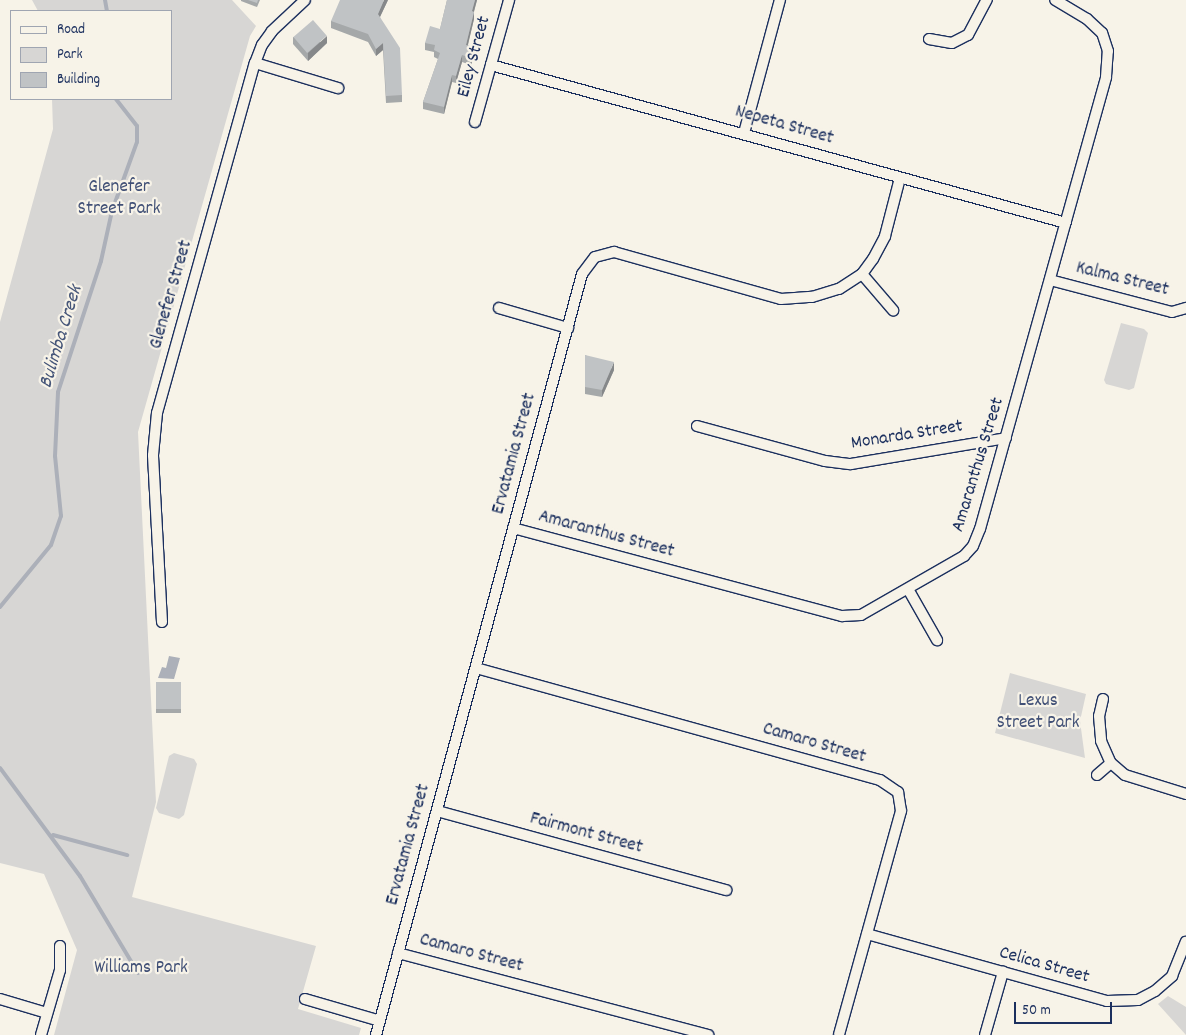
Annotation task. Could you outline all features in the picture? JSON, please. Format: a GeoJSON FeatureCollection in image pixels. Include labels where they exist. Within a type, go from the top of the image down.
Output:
{"type":"FeatureCollection","features":[{"type":"Feature","properties":{"kind":"street","name":"Glenefer Street"},"geometry":{"type":"LineString","coordinates":[[162,622],[153,436],[255,63],[262,44],[272,31],[305,0]]}},
{"type":"Feature","properties":{"kind":"street","name":"Eiley Street"},"geometry":{"type":"LineString","coordinates":[[475,122],[509,0]]}},
{"type":"Feature","properties":{"kind":"street"},"geometry":{"type":"LineString","coordinates":[[744,133],[780,0]]}},
{"type":"Feature","properties":{"kind":"street"},"geometry":{"type":"LineString","coordinates":[[929,39],[952,43],[968,35],[987,0]]}},
{"type":"Feature","properties":{"kind":"street","name":"Amaranthus Street"},"geometry":{"type":"LineString","coordinates":[[513,528],[842,616],[861,616],[964,556],[973,546],[1006,438],[1106,77],[1108,51],[1102,33],[1087,19],[1055,0]]}},
{"type":"Feature","properties":{"kind":"street"},"geometry":{"type":"LineString","coordinates":[[255,63],[338,88]]}},
{"type":"Feature","properties":{"kind":"street","name":"Nepeta Street"},"geometry":{"type":"LineString","coordinates":[[491,65],[1066,223]]}},
{"type":"Feature","properties":{"kind":"street","name":"Ervatamia Street"},"geometry":{"type":"LineString","coordinates":[[376,1035],[582,274],[595,257],[614,252],[781,298],[812,297],[839,289],[862,274],[884,236],[900,178]]}},
{"type":"Feature","properties":{"kind":"street"},"geometry":{"type":"LineString","coordinates":[[862,274],[893,310]]}},
{"type":"Feature","properties":{"kind":"street","name":"Kalma Street"},"geometry":{"type":"LineString","coordinates":[[1050,280],[1172,312],[1186,308]]}},
{"type":"Feature","properties":{"kind":"street"},"geometry":{"type":"LineString","coordinates":[[499,308],[568,328]]}},
{"type":"Feature","properties":{"kind":"street","name":"Monarda Street"},"geometry":{"type":"LineString","coordinates":[[697,426],[825,461],[851,464],[1006,438]]}},
{"type":"Feature","properties":{"kind":"street"},"geometry":{"type":"LineString","coordinates":[[908,589],[937,640]]}},
{"type":"Feature","properties":{"kind":"street","name":"Camaro Street"},"geometry":{"type":"LineString","coordinates":[[476,668],[880,780],[898,792],[901,811],[839,1035]]}},
{"type":"Feature","properties":{"kind":"street"},"geometry":{"type":"LineString","coordinates":[[1103,699],[1099,716],[1100,742],[1111,763],[1126,775],[1186,794]]}},
{"type":"Feature","properties":{"kind":"street"},"geometry":{"type":"LineString","coordinates":[[1097,775],[1111,763]]}},
{"type":"Feature","properties":{"kind":"street","name":"Fairmont Street"},"geometry":{"type":"LineString","coordinates":[[437,811],[726,890]]}},
{"type":"Feature","properties":{"kind":"street","name":"Celica Street"},"geometry":{"type":"LineString","coordinates":[[867,934],[1107,1001],[1138,1000],[1155,991],[1172,976],[1186,942]]}},
{"type":"Feature","properties":{"kind":"street"},"geometry":{"type":"LineString","coordinates":[[41,1035],[60,970],[60,946]]}},
{"type":"Feature","properties":{"kind":"street","name":"Camaro Street"},"geometry":{"type":"LineString","coordinates":[[398,953],[708,1035]]}},
{"type":"Feature","properties":{"kind":"street"},"geometry":{"type":"LineString","coordinates":[[986,1035],[1003,972]]}},
{"type":"Feature","properties":{"kind":"street"},"geometry":{"type":"LineString","coordinates":[[0,999],[47,1013]]}},
{"type":"Feature","properties":{"kind":"street"},"geometry":{"type":"LineString","coordinates":[[305,999],[380,1021]]}},
{"type":"Feature","properties":{"kind":"green space","name":"Glenefer Street Park"},"geometry":{"type":"Polygon","coordinates":[[[32,0],[232,0],[256,26],[250,36],[138,432],[156,802],[132,897],[316,946],[298,1009],[361,1028],[359,1035],[54,1035],[77,950],[44,874],[0,863],[0,322],[53,129],[52,100],[172,100],[172,10],[37,10],[32,0]]]}},
{"type":"Feature","properties":{"kind":"green space"},"geometry":{"type":"Polygon","coordinates":[[[1121,323],[1144,329],[1148,333],[1134,388],[1129,390],[1106,384],[1104,380],[1121,323]]]}},
{"type":"Feature","properties":{"kind":"green space","name":"Lexus Street Park"},"geometry":{"type":"Polygon","coordinates":[[[1010,673],[1086,694],[1080,721],[1085,758],[995,733],[1010,673]]]}},
{"type":"Feature","properties":{"kind":"green space"},"geometry":{"type":"Polygon","coordinates":[[[174,753],[194,759],[197,764],[184,815],[179,819],[159,813],[156,808],[169,756],[174,753]]]}},
{"type":"Feature","properties":{"kind":"green space"},"geometry":{"type":"Polygon","coordinates":[[[1168,996],[1186,1007],[1186,1035],[1158,1004],[1168,996]]]}},
{"type":"Feature","properties":{"kind":"shaded area"},"geometry":{"type":"Polygon","coordinates":[[[169,656],[180,658],[174,679],[158,678],[162,667],[166,668],[169,656]]]}},
{"type":"Feature","properties":{"kind":"building"},"geometry":{"type":"Polygon","coordinates":[[[340,0],[384,0],[378,14],[400,48],[402,95],[386,96],[383,43],[376,49],[368,34],[331,21],[340,0]]]}},
{"type":"Feature","properties":{"kind":"building"},"geometry":{"type":"Polygon","coordinates":[[[447,0],[475,0],[466,45],[474,47],[471,58],[462,55],[456,76],[452,75],[444,107],[423,102],[440,53],[434,50],[435,45],[425,43],[430,26],[440,29],[447,0]]]}},
{"type":"Feature","properties":{"kind":"building"},"geometry":{"type":"Polygon","coordinates":[[[313,20],[327,36],[307,53],[293,37],[313,20]]]}},
{"type":"Feature","properties":{"kind":"building"},"geometry":{"type":"Polygon","coordinates":[[[585,355],[614,362],[602,390],[585,387],[585,355]]]}},
{"type":"Feature","properties":{"kind":"building"},"geometry":{"type":"Polygon","coordinates":[[[156,682],[181,682],[181,709],[156,709],[156,682]]]}},
{"type":"Feature","properties":{"kind":"waterway","name":"Bulimba Creek"},"geometry":{"type":"LineString","coordinates":[[105,0],[107,10]]}},
{"type":"Feature","properties":{"kind":"waterway","name":"Bulimba Creek"},"geometry":{"type":"LineString","coordinates":[[0,607],[51,545],[61,516],[55,456],[58,392],[101,261],[112,211],[137,142],[137,126],[117,100]]}},
{"type":"Feature","properties":{"kind":"waterway"},"geometry":{"type":"LineString","coordinates":[[0,768],[80,876],[138,973]]}},
{"type":"Feature","properties":{"kind":"waterway"},"geometry":{"type":"LineString","coordinates":[[53,835],[127,855]]}},
{"type":"Feature","properties":{"kind":"park label","name":"Williams Park"},"geometry":{"type":"Point","coordinates":[141,969]}}]}
